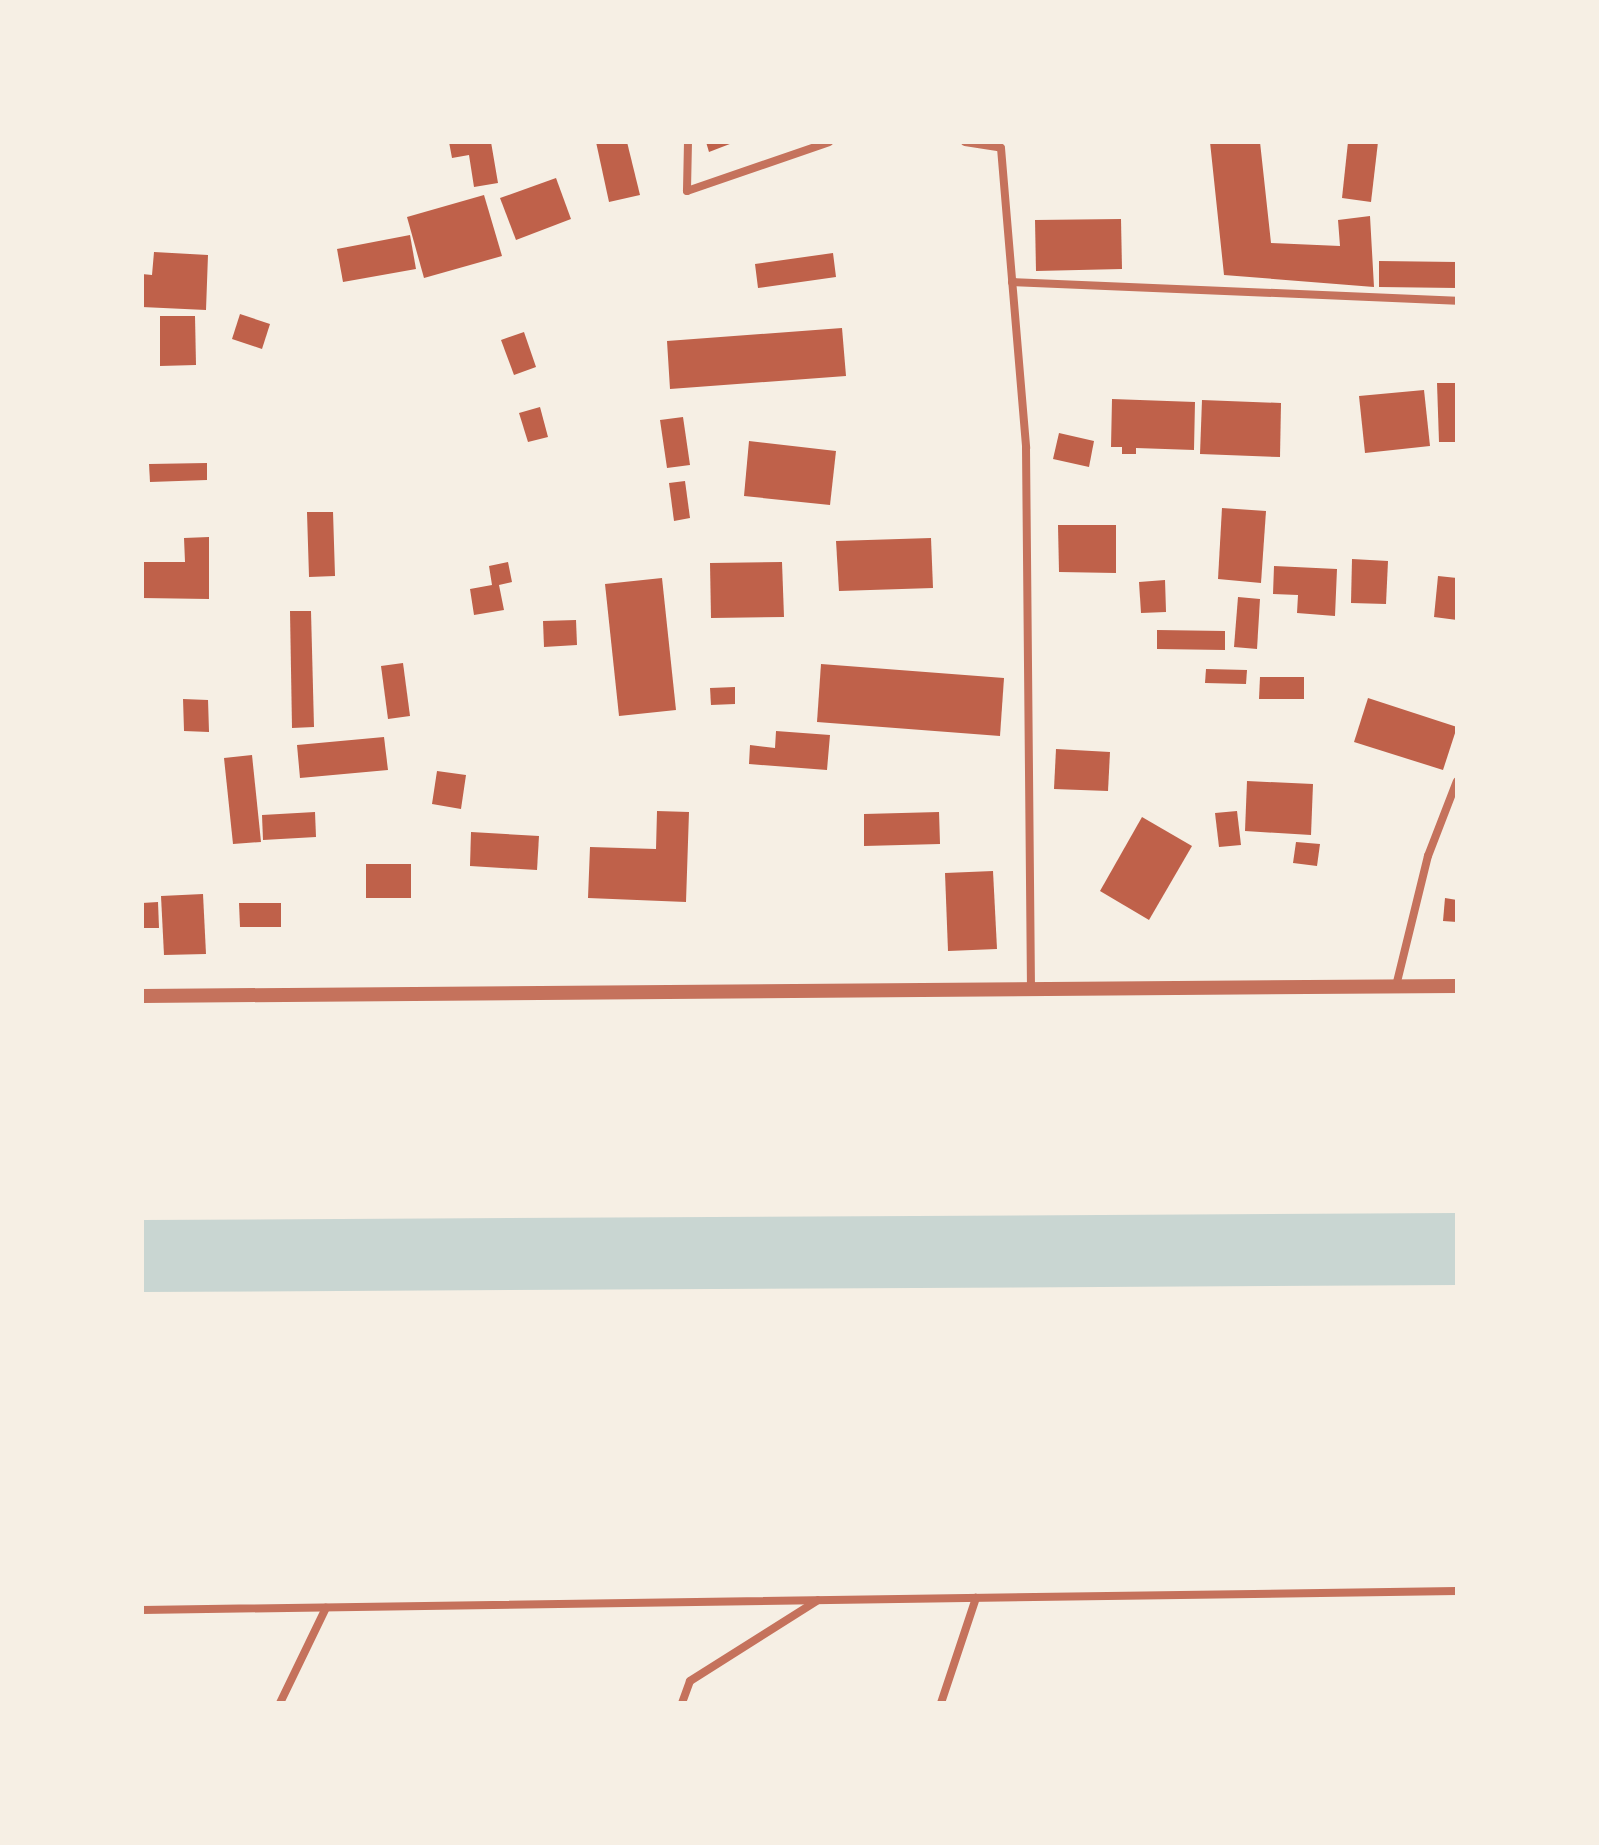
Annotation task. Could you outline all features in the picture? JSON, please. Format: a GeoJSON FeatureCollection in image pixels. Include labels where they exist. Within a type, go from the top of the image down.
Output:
{"type":"FeatureCollection","features":[{"type":"Feature","properties":{"kind":"street"},"geometry":{"type":"LineString","coordinates":[[688,142],[687,191],[829,142]]}},
{"type":"Feature","properties":{"kind":"street"},"geometry":{"type":"LineString","coordinates":[[965,142],[1002,145],[1026,448],[1031,988]]}},
{"type":"Feature","properties":{"kind":"street"},"geometry":{"type":"LineString","coordinates":[[1012,282],[1457,301]]}},
{"type":"Feature","properties":{"kind":"street"},"geometry":{"type":"LineString","coordinates":[[1396,986],[1428,856],[1457,781]]}},
{"type":"Feature","properties":{"kind":"street"},"geometry":{"type":"LineString","coordinates":[[142,996],[1457,986]]}},
{"type":"Feature","properties":{"kind":"street"},"geometry":{"type":"LineString","coordinates":[[142,1610],[1457,1591]]}},
{"type":"Feature","properties":{"kind":"street"},"geometry":{"type":"LineString","coordinates":[[941,1703],[976,1598]]}},
{"type":"Feature","properties":{"kind":"street"},"geometry":{"type":"LineString","coordinates":[[682,1703],[690,1681],[818,1600]]}},
{"type":"Feature","properties":{"kind":"street"},"geometry":{"type":"LineString","coordinates":[[280,1703],[326,1608]]}},
{"type":"Feature","properties":{"kind":"building"},"geometry":{"type":"Polygon","coordinates":[[[449,142],[491,142],[498,183],[474,187],[469,155],[452,158],[449,142]]]}},
{"type":"Feature","properties":{"kind":"building"},"geometry":{"type":"Polygon","coordinates":[[[596,142],[627,142],[640,195],[609,202],[596,142]]]}},
{"type":"Feature","properties":{"kind":"building"},"geometry":{"type":"Polygon","coordinates":[[[706,142],[735,142],[709,152],[706,142]]]}},
{"type":"Feature","properties":{"kind":"building"},"geometry":{"type":"Polygon","coordinates":[[[1210,142],[1260,142],[1271,243],[1340,246],[1338,220],[1370,216],[1374,287],[1224,275],[1210,142]]]}},
{"type":"Feature","properties":{"kind":"building"},"geometry":{"type":"Polygon","coordinates":[[[1348,142],[1378,142],[1371,202],[1342,198],[1348,142]]]}},
{"type":"Feature","properties":{"kind":"building"},"geometry":{"type":"Polygon","coordinates":[[[556,178],[571,219],[516,240],[500,198],[556,178]]]}},
{"type":"Feature","properties":{"kind":"building"},"geometry":{"type":"Polygon","coordinates":[[[484,195],[502,256],[424,278],[407,217],[484,195]]]}},
{"type":"Feature","properties":{"kind":"building"},"geometry":{"type":"Polygon","coordinates":[[[1121,219],[1122,269],[1036,271],[1035,220],[1121,219]]]}},
{"type":"Feature","properties":{"kind":"building"},"geometry":{"type":"Polygon","coordinates":[[[410,235],[416,269],[343,282],[337,249],[410,235]]]}},
{"type":"Feature","properties":{"kind":"building"},"geometry":{"type":"Polygon","coordinates":[[[154,252],[208,255],[206,310],[142,307],[142,274],[152,275],[154,252]]]}},
{"type":"Feature","properties":{"kind":"building"},"geometry":{"type":"Polygon","coordinates":[[[833,253],[836,277],[758,288],[755,264],[833,253]]]}},
{"type":"Feature","properties":{"kind":"building"},"geometry":{"type":"Polygon","coordinates":[[[1379,261],[1457,262],[1457,288],[1379,287],[1379,261]]]}},
{"type":"Feature","properties":{"kind":"building"},"geometry":{"type":"Polygon","coordinates":[[[240,314],[270,324],[262,349],[232,339],[240,314]]]}},
{"type":"Feature","properties":{"kind":"building"},"geometry":{"type":"Polygon","coordinates":[[[160,316],[195,316],[196,365],[160,366],[160,316]]]}},
{"type":"Feature","properties":{"kind":"building"},"geometry":{"type":"Polygon","coordinates":[[[842,328],[846,376],[670,389],[667,341],[842,328]]]}},
{"type":"Feature","properties":{"kind":"building"},"geometry":{"type":"Polygon","coordinates":[[[524,332],[536,367],[514,375],[501,340],[524,332]]]}},
{"type":"Feature","properties":{"kind":"building"},"geometry":{"type":"Polygon","coordinates":[[[1437,383],[1457,383],[1457,442],[1439,442],[1437,383]]]}},
{"type":"Feature","properties":{"kind":"building"},"geometry":{"type":"Polygon","coordinates":[[[1424,390],[1430,446],[1365,453],[1359,396],[1424,390]]]}},
{"type":"Feature","properties":{"kind":"building"},"geometry":{"type":"Polygon","coordinates":[[[1112,399],[1195,402],[1194,450],[1136,448],[1136,454],[1122,454],[1122,447],[1111,447],[1112,399]]]}},
{"type":"Feature","properties":{"kind":"building"},"geometry":{"type":"Polygon","coordinates":[[[1202,400],[1281,403],[1280,457],[1200,454],[1202,400]]]}},
{"type":"Feature","properties":{"kind":"building"},"geometry":{"type":"Polygon","coordinates":[[[540,407],[548,437],[528,442],[519,413],[540,407]]]}},
{"type":"Feature","properties":{"kind":"building"},"geometry":{"type":"Polygon","coordinates":[[[683,417],[690,465],[667,468],[660,420],[683,417]]]}},
{"type":"Feature","properties":{"kind":"building"},"geometry":{"type":"Polygon","coordinates":[[[1059,433],[1094,441],[1089,467],[1053,459],[1059,433]]]}},
{"type":"Feature","properties":{"kind":"building"},"geometry":{"type":"Polygon","coordinates":[[[749,441],[836,451],[830,505],[744,496],[749,441]]]}},
{"type":"Feature","properties":{"kind":"building"},"geometry":{"type":"Polygon","coordinates":[[[207,463],[207,480],[150,482],[149,464],[207,463]]]}},
{"type":"Feature","properties":{"kind":"building"},"geometry":{"type":"Polygon","coordinates":[[[685,481],[690,518],[674,521],[669,483],[685,481]]]}},
{"type":"Feature","properties":{"kind":"building"},"geometry":{"type":"Polygon","coordinates":[[[1222,508],[1266,511],[1261,583],[1218,579],[1222,508]]]}},
{"type":"Feature","properties":{"kind":"building"},"geometry":{"type":"Polygon","coordinates":[[[307,512],[333,512],[335,576],[309,577],[307,512]]]}},
{"type":"Feature","properties":{"kind":"building"},"geometry":{"type":"Polygon","coordinates":[[[1058,525],[1116,525],[1116,573],[1059,572],[1058,525]]]}},
{"type":"Feature","properties":{"kind":"building"},"geometry":{"type":"Polygon","coordinates":[[[209,537],[209,599],[142,598],[142,562],[185,562],[184,538],[209,537]]]}},
{"type":"Feature","properties":{"kind":"building"},"geometry":{"type":"Polygon","coordinates":[[[931,538],[933,588],[839,591],[836,541],[931,538]]]}},
{"type":"Feature","properties":{"kind":"building"},"geometry":{"type":"Polygon","coordinates":[[[1352,559],[1388,561],[1386,604],[1351,603],[1352,559]]]}},
{"type":"Feature","properties":{"kind":"building"},"geometry":{"type":"Polygon","coordinates":[[[508,562],[512,582],[499,585],[504,610],[474,615],[470,589],[492,585],[489,566],[508,562]]]}},
{"type":"Feature","properties":{"kind":"building"},"geometry":{"type":"Polygon","coordinates":[[[782,562],[784,617],[711,618],[710,563],[782,562]]]}},
{"type":"Feature","properties":{"kind":"building"},"geometry":{"type":"Polygon","coordinates":[[[1274,566],[1337,569],[1335,616],[1297,613],[1298,595],[1273,594],[1274,566]]]}},
{"type":"Feature","properties":{"kind":"building"},"geometry":{"type":"Polygon","coordinates":[[[1438,576],[1457,578],[1457,620],[1434,617],[1438,576]]]}},
{"type":"Feature","properties":{"kind":"building"},"geometry":{"type":"Polygon","coordinates":[[[662,578],[676,710],[619,716],[605,584],[662,578]]]}},
{"type":"Feature","properties":{"kind":"building"},"geometry":{"type":"Polygon","coordinates":[[[1165,580],[1166,612],[1141,613],[1139,582],[1165,580]]]}},
{"type":"Feature","properties":{"kind":"building"},"geometry":{"type":"Polygon","coordinates":[[[1238,597],[1260,599],[1257,649],[1234,647],[1238,597]]]}},
{"type":"Feature","properties":{"kind":"building"},"geometry":{"type":"Polygon","coordinates":[[[290,611],[311,611],[314,727],[292,728],[290,611]]]}},
{"type":"Feature","properties":{"kind":"building"},"geometry":{"type":"Polygon","coordinates":[[[576,620],[577,645],[544,647],[543,621],[576,620]]]}},
{"type":"Feature","properties":{"kind":"building"},"geometry":{"type":"Polygon","coordinates":[[[1157,630],[1225,631],[1225,650],[1157,649],[1157,630]]]}},
{"type":"Feature","properties":{"kind":"building"},"geometry":{"type":"Polygon","coordinates":[[[403,663],[410,716],[388,719],[381,666],[403,663]]]}},
{"type":"Feature","properties":{"kind":"building"},"geometry":{"type":"Polygon","coordinates":[[[821,664],[1004,678],[1000,736],[817,722],[821,664]]]}},
{"type":"Feature","properties":{"kind":"building"},"geometry":{"type":"Polygon","coordinates":[[[1206,669],[1247,670],[1246,684],[1205,683],[1206,669]]]}},
{"type":"Feature","properties":{"kind":"building"},"geometry":{"type":"Polygon","coordinates":[[[1260,677],[1304,677],[1304,699],[1259,699],[1260,677]]]}},
{"type":"Feature","properties":{"kind":"building"},"geometry":{"type":"Polygon","coordinates":[[[735,687],[735,704],[711,705],[710,688],[735,687]]]}},
{"type":"Feature","properties":{"kind":"building"},"geometry":{"type":"Polygon","coordinates":[[[1368,698],[1457,727],[1443,770],[1354,742],[1368,698]]]}},
{"type":"Feature","properties":{"kind":"building"},"geometry":{"type":"Polygon","coordinates":[[[183,699],[208,700],[209,732],[184,731],[183,699]]]}},
{"type":"Feature","properties":{"kind":"building"},"geometry":{"type":"Polygon","coordinates":[[[776,731],[830,735],[827,770],[749,764],[750,745],[775,748],[776,731]]]}},
{"type":"Feature","properties":{"kind":"building"},"geometry":{"type":"Polygon","coordinates":[[[384,737],[388,770],[300,778],[297,745],[384,737]]]}},
{"type":"Feature","properties":{"kind":"building"},"geometry":{"type":"Polygon","coordinates":[[[1056,749],[1110,752],[1108,791],[1054,789],[1056,749]]]}},
{"type":"Feature","properties":{"kind":"building"},"geometry":{"type":"Polygon","coordinates":[[[252,755],[261,842],[233,844],[224,758],[252,755]]]}},
{"type":"Feature","properties":{"kind":"building"},"geometry":{"type":"Polygon","coordinates":[[[437,771],[466,775],[461,809],[432,804],[437,771]]]}},
{"type":"Feature","properties":{"kind":"building"},"geometry":{"type":"Polygon","coordinates":[[[1247,781],[1313,784],[1311,835],[1245,831],[1247,781]]]}},
{"type":"Feature","properties":{"kind":"building"},"geometry":{"type":"Polygon","coordinates":[[[657,811],[689,812],[686,902],[588,898],[590,847],[656,849],[657,811]]]}},
{"type":"Feature","properties":{"kind":"building"},"geometry":{"type":"Polygon","coordinates":[[[1237,811],[1241,845],[1219,847],[1215,813],[1237,811]]]}},
{"type":"Feature","properties":{"kind":"building"},"geometry":{"type":"Polygon","coordinates":[[[315,812],[316,837],[263,840],[262,815],[315,812]]]}},
{"type":"Feature","properties":{"kind":"building"},"geometry":{"type":"Polygon","coordinates":[[[939,812],[940,844],[864,846],[864,814],[939,812]]]}},
{"type":"Feature","properties":{"kind":"building"},"geometry":{"type":"Polygon","coordinates":[[[1142,817],[1192,846],[1149,920],[1100,891],[1142,817]]]}},
{"type":"Feature","properties":{"kind":"building"},"geometry":{"type":"Polygon","coordinates":[[[471,832],[539,836],[537,870],[470,866],[471,832]]]}},
{"type":"Feature","properties":{"kind":"building"},"geometry":{"type":"Polygon","coordinates":[[[1296,842],[1320,844],[1317,866],[1293,863],[1296,842]]]}},
{"type":"Feature","properties":{"kind":"building"},"geometry":{"type":"Polygon","coordinates":[[[366,864],[411,864],[411,898],[366,898],[366,864]]]}},
{"type":"Feature","properties":{"kind":"building"},"geometry":{"type":"Polygon","coordinates":[[[993,871],[997,949],[948,951],[945,873],[993,871]]]}},
{"type":"Feature","properties":{"kind":"building"},"geometry":{"type":"Polygon","coordinates":[[[203,894],[206,954],[164,955],[161,896],[203,894]]]}},
{"type":"Feature","properties":{"kind":"building"},"geometry":{"type":"Polygon","coordinates":[[[1445,898],[1457,900],[1457,922],[1443,921],[1445,898]]]}},
{"type":"Feature","properties":{"kind":"building"},"geometry":{"type":"Polygon","coordinates":[[[158,902],[159,928],[142,928],[142,903],[158,902]]]}},
{"type":"Feature","properties":{"kind":"building"},"geometry":{"type":"Polygon","coordinates":[[[239,903],[281,903],[281,927],[240,927],[239,903]]]}},
{"type":"Feature","properties":{"kind":"waterway"},"geometry":{"type":"LineString","coordinates":[[142,1256],[1457,1249]]}}]}
